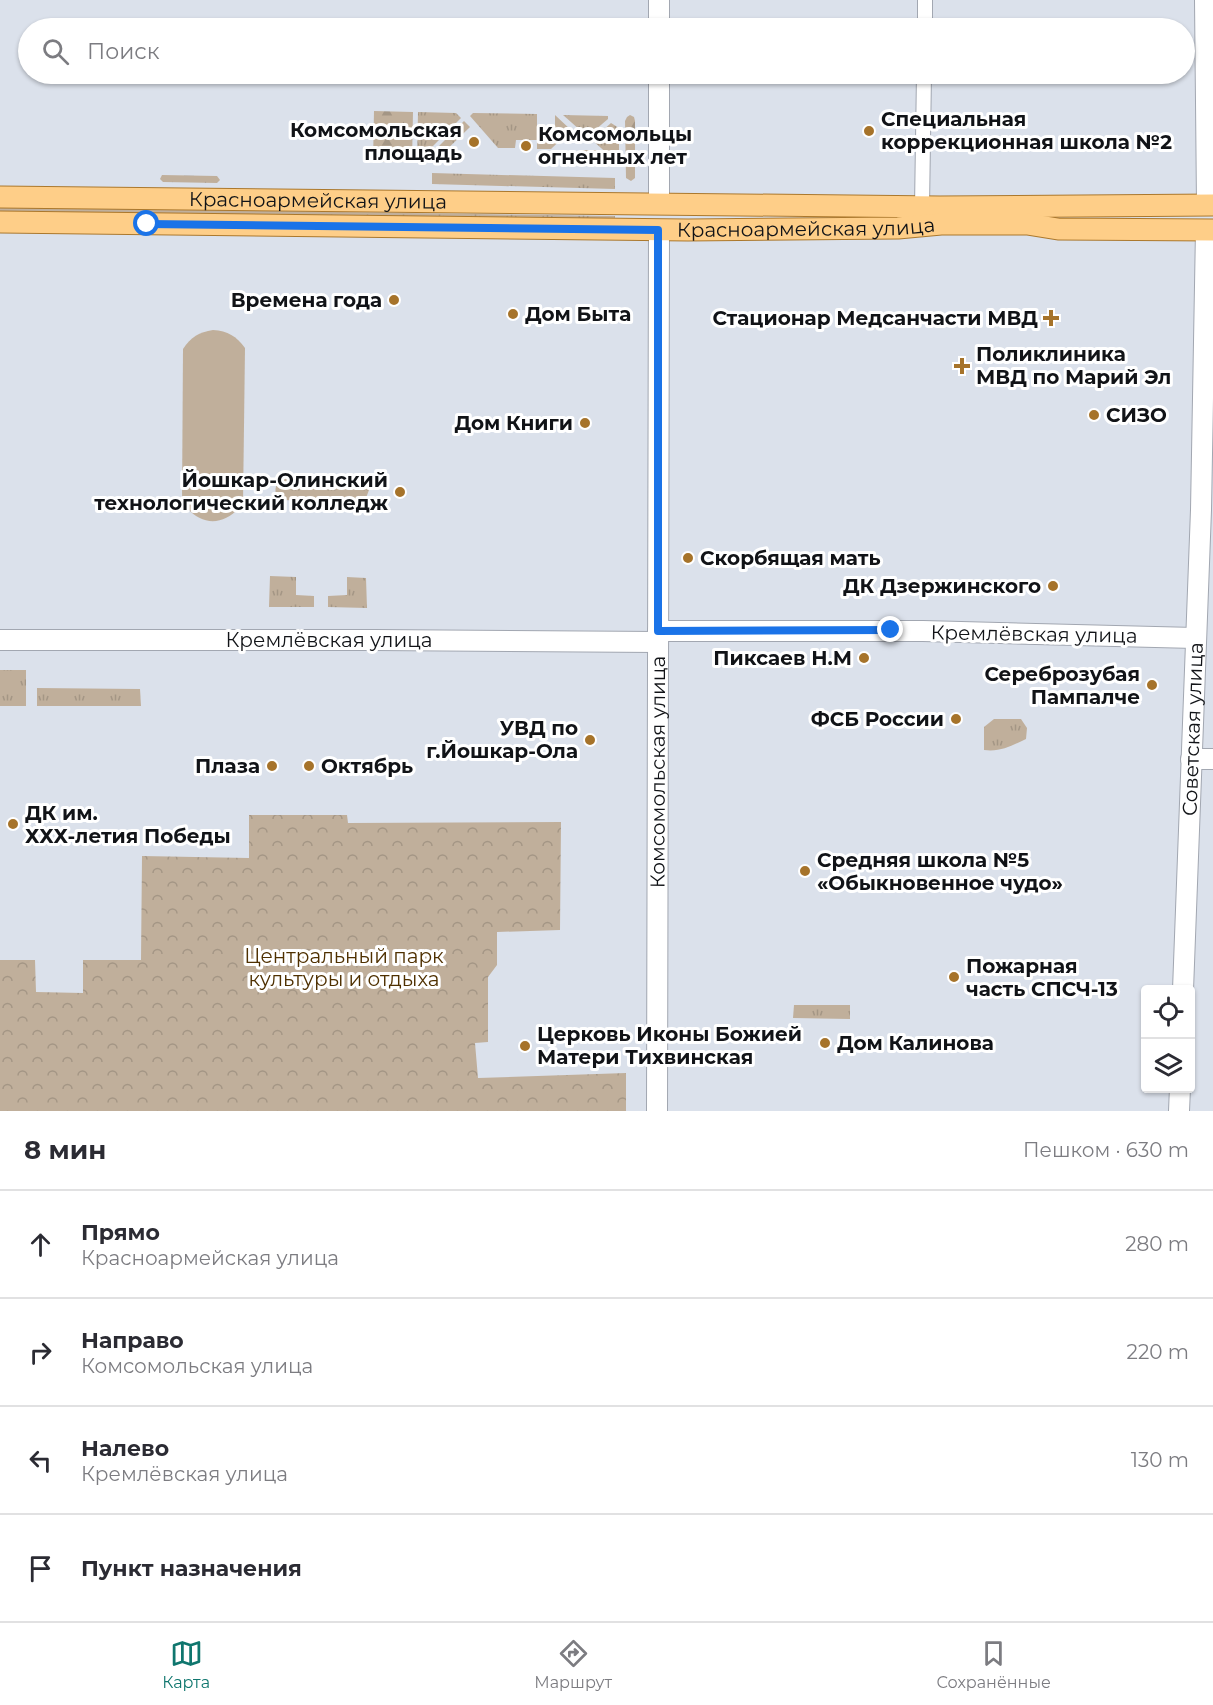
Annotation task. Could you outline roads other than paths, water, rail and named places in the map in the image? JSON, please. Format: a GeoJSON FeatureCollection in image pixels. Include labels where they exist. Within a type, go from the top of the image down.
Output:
{"type":"FeatureCollection","features":[{"type":"Feature","properties":{"kind":"main road","name":"Красноармейская улица"},"geometry":{"type":"LineString","coordinates":[[0,197],[659,204],[922,216],[1210,205]]}},
{"type":"Feature","properties":{"kind":"main road","name":"Комсомольская улица"},"geometry":{"type":"LineString","coordinates":[[658,230],[659,204]]}},
{"type":"Feature","properties":{"kind":"main road","name":"Советская улица"},"geometry":{"type":"LineString","coordinates":[[1210,205],[1210,230]]}},
{"type":"Feature","properties":{"kind":"main road","name":"Красноармейская улица"},"geometry":{"type":"LineString","coordinates":[[0,222],[658,230],[898,228],[922,216],[941,224],[1027,224],[1058,229],[1210,230]]}},
{"type":"Feature","properties":{"kind":"street"},"geometry":{"type":"LineString","coordinates":[[659,0],[659,18]]}},
{"type":"Feature","properties":{"kind":"street"},"geometry":{"type":"LineString","coordinates":[[925,0],[925,18]]}},
{"type":"Feature","properties":{"kind":"street","name":"Советская улица"},"geometry":{"type":"LineString","coordinates":[[1204,0],[1210,205]]}},
{"type":"Feature","properties":{"kind":"street","name":"Комсомольская улица"},"geometry":{"type":"LineString","coordinates":[[659,84],[659,204]]}},
{"type":"Feature","properties":{"kind":"street"},"geometry":{"type":"LineString","coordinates":[[922,216],[924,84]]}},
{"type":"Feature","properties":{"kind":"street","name":"Комсомольская улица"},"geometry":{"type":"LineString","coordinates":[[657,1111],[658,230]]}},
{"type":"Feature","properties":{"kind":"street","name":"Советская улица"},"geometry":{"type":"LineString","coordinates":[[1183,985],[1210,230]]}},
{"type":"Feature","properties":{"kind":"street","name":"Кремлёвская улица"},"geometry":{"type":"LineString","coordinates":[[0,640],[376,640],[923,631],[1195,638]]}},
{"type":"Feature","properties":{"kind":"street"},"geometry":{"type":"LineString","coordinates":[[1191,759],[1213,759]]}},
{"type":"Feature","properties":{"kind":"street"},"geometry":{"type":"LineString","coordinates":[[1179,1111],[1180,1093]]}},
{"type":"Feature","properties":{"kind":"place","name":"Специальная коррекционная школа №2"},"geometry":{"type":"Point","coordinates":[869,131]}},
{"type":"Feature","properties":{"kind":"place","name":"Комсомольская площадь"},"geometry":{"type":"Point","coordinates":[474,142]}},
{"type":"Feature","properties":{"kind":"place","name":"Комсомольцы огненных лет"},"geometry":{"type":"Point","coordinates":[526,146]}},
{"type":"Feature","properties":{"kind":"place","name":"Времена года"},"geometry":{"type":"Point","coordinates":[394,300]}},
{"type":"Feature","properties":{"kind":"place","name":"Дом Быта"},"geometry":{"type":"Point","coordinates":[513,314]}},
{"type":"Feature","properties":{"kind":"place","name":"Стационар Медсанчасти МВД"},"geometry":{"type":"Point","coordinates":[1051,318]}},
{"type":"Feature","properties":{"kind":"place","name":"Поликлиника МВД по Марий Эл"},"geometry":{"type":"Point","coordinates":[962,366]}},
{"type":"Feature","properties":{"kind":"place","name":"СИЗО"},"geometry":{"type":"Point","coordinates":[1094,415]}},
{"type":"Feature","properties":{"kind":"place","name":"Дом Книги"},"geometry":{"type":"Point","coordinates":[585,423]}},
{"type":"Feature","properties":{"kind":"place","name":"Йошкар-Олинский технологический колледж"},"geometry":{"type":"Point","coordinates":[400,492]}},
{"type":"Feature","properties":{"kind":"place","name":"Скорбящая мать"},"geometry":{"type":"Point","coordinates":[688,558]}},
{"type":"Feature","properties":{"kind":"place","name":"ДК Дзержинского"},"geometry":{"type":"Point","coordinates":[1053,586]}},
{"type":"Feature","properties":{"kind":"place","name":"Пиксаев Н.М"},"geometry":{"type":"Point","coordinates":[864,658]}},
{"type":"Feature","properties":{"kind":"place","name":"Сереброзубая Пампалче"},"geometry":{"type":"Point","coordinates":[1152,685]}},
{"type":"Feature","properties":{"kind":"place","name":"ФСБ России"},"geometry":{"type":"Point","coordinates":[956,719]}},
{"type":"Feature","properties":{"kind":"place","name":"УВД по г.Йошкар-Ола"},"geometry":{"type":"Point","coordinates":[590,740]}},
{"type":"Feature","properties":{"kind":"place","name":"Плаза"},"geometry":{"type":"Point","coordinates":[272,766]}},
{"type":"Feature","properties":{"kind":"place","name":"Октябрь"},"geometry":{"type":"Point","coordinates":[309,766]}},
{"type":"Feature","properties":{"kind":"place","name":"ДК им. ХХХ-летия Победы"},"geometry":{"type":"Point","coordinates":[13,824]}},
{"type":"Feature","properties":{"kind":"place","name":"Средняя школа №5 «Обыкновенное чудо»"},"geometry":{"type":"Point","coordinates":[805,871]}},
{"type":"Feature","properties":{"kind":"place","name":"Пожарная часть СПСЧ-13"},"geometry":{"type":"Point","coordinates":[954,977]}},
{"type":"Feature","properties":{"kind":"place","name":"Дом Калинова"},"geometry":{"type":"Point","coordinates":[825,1043]}},
{"type":"Feature","properties":{"kind":"place","name":"Церковь Иконы Божией Матери Тихвинская"},"geometry":{"type":"Point","coordinates":[525,1046]}},
{"type":"Feature","properties":{"kind":"park label","name":"Центральный парк культуры и отдыха"},"geometry":{"type":"Point","coordinates":[344,968]}}]}
